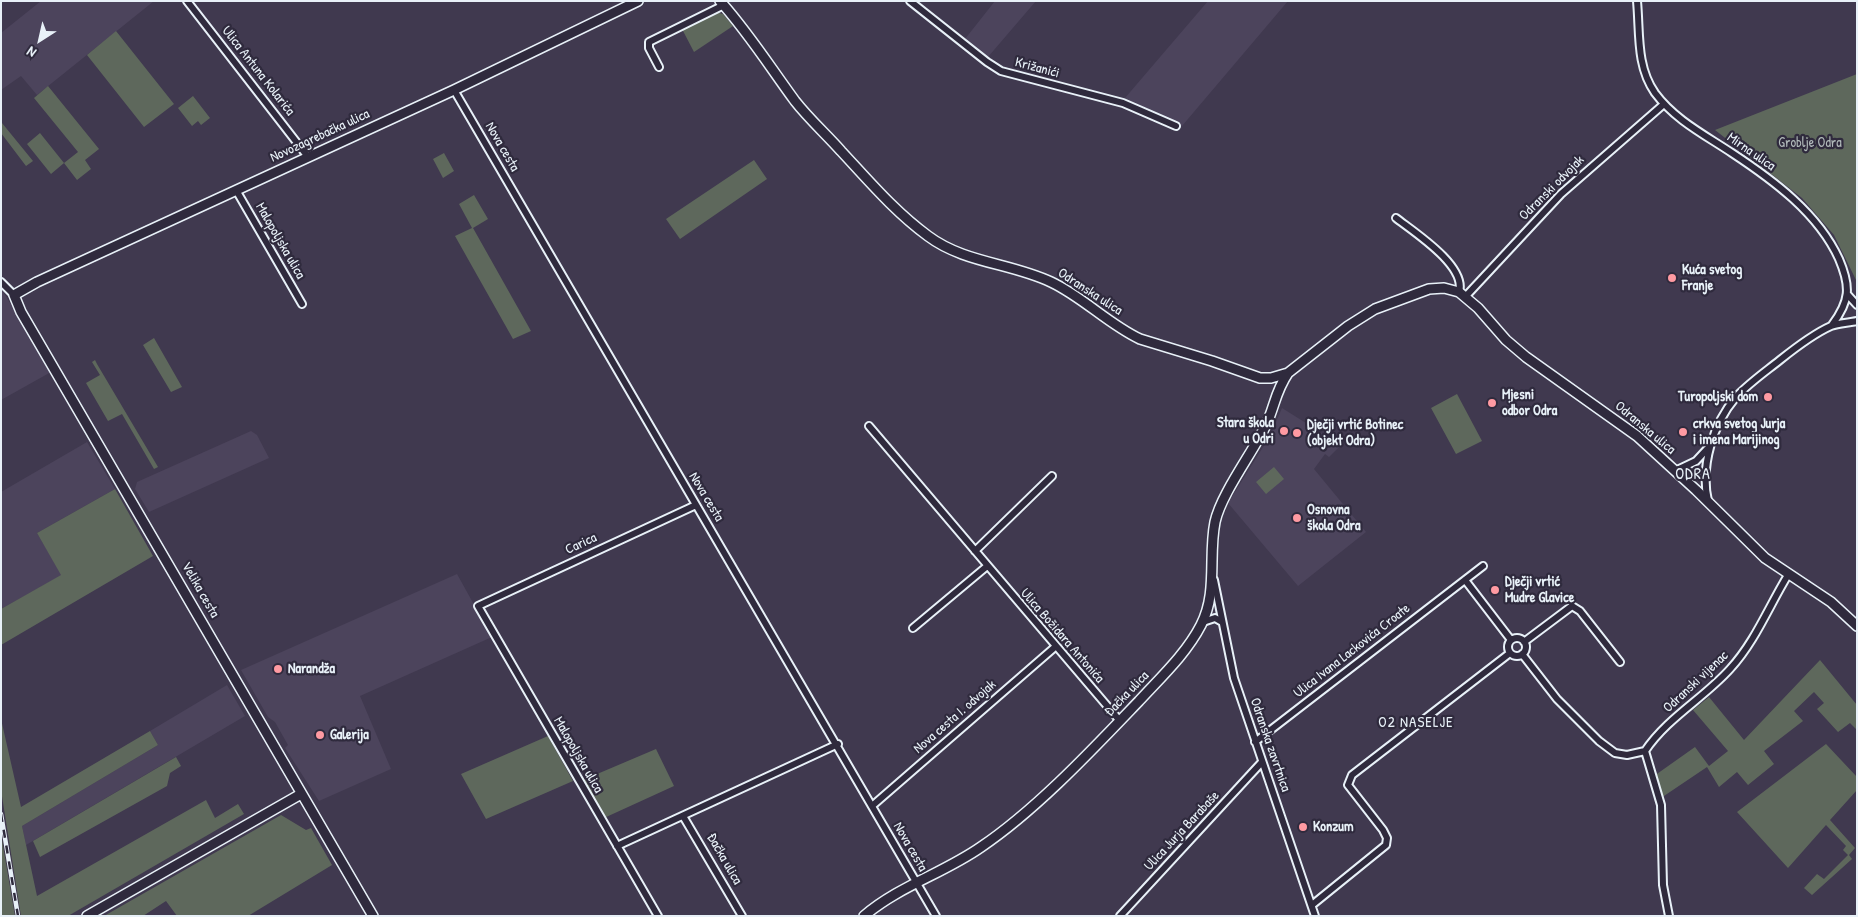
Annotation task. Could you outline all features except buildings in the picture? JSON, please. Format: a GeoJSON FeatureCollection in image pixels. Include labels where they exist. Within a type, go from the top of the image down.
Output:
{"type":"FeatureCollection","features":[{"type":"Feature","properties":{"kind":"street","name":"Ulica Antuna Kolarića"},"geometry":{"type":"LineString","coordinates":[[187,1],[308,157]]}},
{"type":"Feature","properties":{"kind":"street","name":"Novozagrebačka ulica"},"geometry":{"type":"LineString","coordinates":[[14,295],[37,282],[454,90],[638,1]]}},
{"type":"Feature","properties":{"kind":"street","name":"Križanići"},"geometry":{"type":"LineString","coordinates":[[910,1],[986,62],[1001,71],[1123,103],[1176,126]]}},
{"type":"Feature","properties":{"kind":"street","name":"Mirna ulica"},"geometry":{"type":"LineString","coordinates":[[1637,1],[1640,54],[1644,73],[1664,104],[1691,127],[1748,164],[1800,206],[1834,248],[1848,283],[1848,294]]}},
{"type":"Feature","properties":{"kind":"street"},"geometry":{"type":"LineString","coordinates":[[659,67],[649,48],[649,42],[722,3]]}},
{"type":"Feature","properties":{"kind":"street","name":"Odranska ulica"},"geometry":{"type":"LineString","coordinates":[[722,3],[808,116],[903,216],[929,237],[966,256],[1030,273],[1051,282],[1140,339],[1260,378],[1271,378],[1288,373],[1348,326],[1375,308],[1429,289],[1444,288],[1462,294],[1513,346],[1623,425],[1708,502],[1748,544],[1788,575],[1831,602],[1857,626]]}},
{"type":"Feature","properties":{"kind":"street","name":"Nova cesta"},"geometry":{"type":"LineString","coordinates":[[454,90],[838,744],[936,916]]}},
{"type":"Feature","properties":{"kind":"street","name":"Odranski odvojak"},"geometry":{"type":"LineString","coordinates":[[1462,294],[1561,194],[1664,104]]}},
{"type":"Feature","properties":{"kind":"street","name":"Malopoljska ulica"},"geometry":{"type":"LineString","coordinates":[[236,190],[302,304]]}},
{"type":"Feature","properties":{"kind":"street","name":"Odranska ulica"},"geometry":{"type":"LineString","coordinates":[[1396,218],[1448,262],[1459,279],[1462,294]]}},
{"type":"Feature","properties":{"kind":"street","name":"Velika cesta"},"geometry":{"type":"LineString","coordinates":[[1,282],[14,295],[20,312],[214,640],[300,794],[373,916]]}},
{"type":"Feature","properties":{"kind":"street"},"geometry":{"type":"LineString","coordinates":[[1848,294],[1857,305]]}},
{"type":"Feature","properties":{"kind":"street"},"geometry":{"type":"LineString","coordinates":[[1708,502],[1705,482],[1712,442],[1723,416],[1744,389],[1790,352],[1832,325],[1841,314],[1848,294]]}},
{"type":"Feature","properties":{"kind":"street"},"geometry":{"type":"LineString","coordinates":[[1832,325],[1857,321]]}},
{"type":"Feature","properties":{"kind":"street","name":"Đačka ulica"},"geometry":{"type":"LineString","coordinates":[[864,916],[886,900],[980,848],[1003,831],[1120,721],[1179,657],[1202,622],[1210,601],[1213,579],[1212,550],[1217,514],[1266,425],[1275,395],[1288,373]]}},
{"type":"Feature","properties":{"kind":"street"},"geometry":{"type":"LineString","coordinates":[[1260,378],[1269,385],[1275,395]]}},
{"type":"Feature","properties":{"kind":"street","name":"Ulica Božidara Antonića"},"geometry":{"type":"LineString","coordinates":[[869,426],[1054,647],[1120,721]]}},
{"type":"Feature","properties":{"kind":"street"},"geometry":{"type":"LineString","coordinates":[[1675,471],[1696,461],[1712,442]]}},
{"type":"Feature","properties":{"kind":"street"},"geometry":{"type":"LineString","coordinates":[[975,551],[1052,476]]}},
{"type":"Feature","properties":{"kind":"street","name":"Carica"},"geometry":{"type":"LineString","coordinates":[[478,606],[696,505]]}},
{"type":"Feature","properties":{"kind":"street","name":"Ulica Ivana Lackovića Croate"},"geometry":{"type":"LineString","coordinates":[[1255,742],[1483,566]]}},
{"type":"Feature","properties":{"kind":"street"},"geometry":{"type":"LineString","coordinates":[[912,628],[986,567]]}},
{"type":"Feature","properties":{"kind":"street","name":"Odranski vijenac"},"geometry":{"type":"LineString","coordinates":[[1646,751],[1662,730],[1732,668],[1753,637],[1788,575]]}},
{"type":"Feature","properties":{"kind":"street","name":"Odranska zavrtnica"},"geometry":{"type":"LineString","coordinates":[[1213,579],[1234,678],[1315,916]]}},
{"type":"Feature","properties":{"kind":"street"},"geometry":{"type":"LineString","coordinates":[[1465,580],[1511,640]]}},
{"type":"Feature","properties":{"kind":"street","name":"Malopoljska ulica"},"geometry":{"type":"LineString","coordinates":[[478,606],[658,916]]}},
{"type":"Feature","properties":{"kind":"street"},"geometry":{"type":"LineString","coordinates":[[1524,642],[1572,606],[1580,611],[1620,662]]}},
{"type":"Feature","properties":{"kind":"street"},"geometry":{"type":"LineString","coordinates":[[1202,622],[1215,618],[1222,622]]}},
{"type":"Feature","properties":{"kind":"street"},"geometry":{"type":"LineString","coordinates":[[1519,638],[1524,642],[1526,647],[1522,654],[1514,656],[1510,653],[1508,648],[1511,640],[1519,638]]}},
{"type":"Feature","properties":{"kind":"street","name":"Nova cesta I. odvojak"},"geometry":{"type":"LineString","coordinates":[[872,806],[1054,647]]}},
{"type":"Feature","properties":{"kind":"street"},"geometry":{"type":"LineString","coordinates":[[1312,905],[1386,846],[1387,838],[1384,830],[1348,785],[1352,775],[1510,653]]}},
{"type":"Feature","properties":{"kind":"street"},"geometry":{"type":"LineString","coordinates":[[1522,654],[1557,699],[1599,741],[1615,753],[1627,754],[1646,751],[1661,805],[1663,877],[1669,916]]}},
{"type":"Feature","properties":{"kind":"street"},"geometry":{"type":"LineString","coordinates":[[617,846],[838,744]]}},
{"type":"Feature","properties":{"kind":"street","name":"Ulica Jurja Barabaše"},"geometry":{"type":"LineString","coordinates":[[1120,916],[1262,762]]}},
{"type":"Feature","properties":{"kind":"street"},"geometry":{"type":"LineString","coordinates":[[87,916],[300,794]]}},
{"type":"Feature","properties":{"kind":"street","name":"Đačka ulica"},"geometry":{"type":"LineString","coordinates":[[683,816],[742,916]]}},
{"type":"Feature","properties":{"kind":"shaded area"},"geometry":{"type":"Polygon","coordinates":[[[41,1],[154,1],[37,95],[21,76],[1,90],[1,33],[41,1]]]}},
{"type":"Feature","properties":{"kind":"shaded area"},"geometry":{"type":"Polygon","coordinates":[[[995,1],[1036,1],[988,57],[965,39],[995,1]]]}},
{"type":"Feature","properties":{"kind":"shaded area"},"geometry":{"type":"Polygon","coordinates":[[[1208,1],[1288,1],[1182,126],[1125,98],[1208,1]]]}},
{"type":"Feature","properties":{"kind":"shaded area"},"geometry":{"type":"Polygon","coordinates":[[[1,288],[51,372],[1,400],[1,288]]]}},
{"type":"Feature","properties":{"kind":"shaded area","name":"Osnovna škola Odra"},"geometry":{"type":"Polygon","coordinates":[[[1282,408],[1341,445],[1329,457],[1325,454],[1314,469],[1366,532],[1298,586],[1228,503],[1270,436],[1282,408]]]}},
{"type":"Feature","properties":{"kind":"shaded area"},"geometry":{"type":"Polygon","coordinates":[[[251,431],[257,435],[269,458],[149,512],[135,489],[137,482],[251,431]]]}},
{"type":"Feature","properties":{"kind":"shaded area"},"geometry":{"type":"Polygon","coordinates":[[[87,442],[115,489],[37,533],[62,575],[1,609],[1,492],[87,442]]]}},
{"type":"Feature","properties":{"kind":"shaded area"},"geometry":{"type":"Polygon","coordinates":[[[457,574],[492,637],[360,696],[391,769],[319,801],[285,748],[288,745],[275,722],[268,717],[241,670],[457,574]]]}},
{"type":"Feature","properties":{"kind":"shaded area"},"geometry":{"type":"Polygon","coordinates":[[[227,685],[245,716],[26,845],[22,826],[158,745],[150,731],[227,685]]]}},
{"type":"Feature","properties":{"kind":"green space"},"geometry":{"type":"Polygon","coordinates":[[[716,12],[723,14],[733,26],[694,52],[682,29],[716,12]]]}},
{"type":"Feature","properties":{"kind":"green space"},"geometry":{"type":"Polygon","coordinates":[[[116,31],[174,104],[144,127],[87,55],[116,31]]]}},
{"type":"Feature","properties":{"kind":"green space","name":"Groblje Odra"},"geometry":{"type":"Polygon","coordinates":[[[1857,74],[1857,282],[1834,235],[1802,198],[1715,130],[1857,74]]]}},
{"type":"Feature","properties":{"kind":"green space"},"geometry":{"type":"Polygon","coordinates":[[[48,86],[99,149],[85,160],[91,169],[77,180],[64,163],[78,152],[34,98],[48,86]]]}},
{"type":"Feature","properties":{"kind":"green space"},"geometry":{"type":"Polygon","coordinates":[[[193,96],[210,118],[201,125],[198,121],[192,126],[178,108],[193,96]]]}},
{"type":"Feature","properties":{"kind":"green space"},"geometry":{"type":"Polygon","coordinates":[[[2,123],[33,161],[26,166],[1,133],[2,123]]]}},
{"type":"Feature","properties":{"kind":"green space"},"geometry":{"type":"Polygon","coordinates":[[[40,133],[64,163],[51,174],[27,144],[40,133]]]}},
{"type":"Feature","properties":{"kind":"green space"},"geometry":{"type":"Polygon","coordinates":[[[444,153],[454,171],[443,178],[433,159],[444,153]]]}},
{"type":"Feature","properties":{"kind":"green space"},"geometry":{"type":"Polygon","coordinates":[[[754,160],[767,179],[680,239],[666,219],[754,160]]]}},
{"type":"Feature","properties":{"kind":"green space"},"geometry":{"type":"Polygon","coordinates":[[[474,195],[488,219],[473,228],[531,331],[513,339],[455,236],[472,228],[459,204],[474,195]]]}},
{"type":"Feature","properties":{"kind":"green space"},"geometry":{"type":"Polygon","coordinates":[[[154,338],[182,387],[171,392],[143,345],[154,338]]]}},
{"type":"Feature","properties":{"kind":"green space"},"geometry":{"type":"Polygon","coordinates":[[[95,360],[158,467],[154,469],[122,414],[108,421],[86,383],[100,375],[92,362],[95,360]]]}},
{"type":"Feature","properties":{"kind":"green space"},"geometry":{"type":"Polygon","coordinates":[[[1457,394],[1482,441],[1456,454],[1431,408],[1457,394]]]}},
{"type":"Feature","properties":{"kind":"green space"},"geometry":{"type":"Polygon","coordinates":[[[1274,467],[1284,479],[1266,494],[1256,482],[1274,467]]]}},
{"type":"Feature","properties":{"kind":"green space"},"geometry":{"type":"Polygon","coordinates":[[[115,489],[153,556],[1,645],[1,609],[61,575],[37,533],[115,489]]]}},
{"type":"Feature","properties":{"kind":"green space"},"geometry":{"type":"Polygon","coordinates":[[[1820,660],[1857,705],[1857,730],[1850,723],[1838,732],[1817,709],[1824,703],[1814,692],[1794,711],[1803,721],[1764,751],[1774,764],[1748,785],[1737,772],[1719,787],[1707,767],[1661,798],[1654,776],[1695,747],[1709,766],[1728,751],[1693,710],[1709,697],[1744,740],[1820,660]]]}},
{"type":"Feature","properties":{"kind":"green space"},"geometry":{"type":"Polygon","coordinates":[[[1,719],[21,807],[150,731],[158,745],[22,826],[37,896],[206,800],[215,818],[238,804],[244,814],[68,916],[21,916],[1,790],[1,719]]]}},
{"type":"Feature","properties":{"kind":"green space"},"geometry":{"type":"Polygon","coordinates":[[[548,736],[573,781],[486,819],[461,774],[548,736]]]}},
{"type":"Feature","properties":{"kind":"green space"},"geometry":{"type":"Polygon","coordinates":[[[1826,744],[1857,777],[1857,790],[1830,820],[1855,848],[1849,855],[1852,859],[1812,895],[1804,888],[1817,874],[1824,879],[1848,855],[1843,850],[1846,846],[1826,825],[1788,868],[1737,812],[1826,744]]]}},
{"type":"Feature","properties":{"kind":"green space"},"geometry":{"type":"Polygon","coordinates":[[[656,749],[674,786],[604,818],[583,780],[656,749]]]}},
{"type":"Feature","properties":{"kind":"green space"},"geometry":{"type":"Polygon","coordinates":[[[176,757],[181,766],[170,773],[167,786],[40,857],[33,841],[176,757]]]}},
{"type":"Feature","properties":{"kind":"green space"},"geometry":{"type":"Polygon","coordinates":[[[281,815],[306,830],[311,828],[332,865],[248,916],[177,916],[166,901],[143,916],[104,916],[281,815]]]}},
{"type":"Feature","properties":{"kind":"green space"},"geometry":{"type":"Polygon","coordinates":[[[1,833],[2,840],[15,916],[1,916],[1,833]]]}},
{"type":"Feature","properties":{"kind":"railway"},"geometry":{"type":"LineString","coordinates":[[1,814],[18,916]]}},
{"type":"Feature","properties":{"kind":"place","name":"Kuća svetog Franje"},"geometry":{"type":"Point","coordinates":[1672,278]}},
{"type":"Feature","properties":{"kind":"place","name":"Turopoljski dom"},"geometry":{"type":"Point","coordinates":[1768,397]}},
{"type":"Feature","properties":{"kind":"place","name":"Mjesni odbor Odra"},"geometry":{"type":"Point","coordinates":[1492,403]}},
{"type":"Feature","properties":{"kind":"place","name":"Stara škola u Odri"},"geometry":{"type":"Point","coordinates":[1284,431]}},
{"type":"Feature","properties":{"kind":"place","name":"crkva svetog Jurja i imena Marijinog"},"geometry":{"type":"Point","coordinates":[1683,432]}},
{"type":"Feature","properties":{"kind":"place","name":"Dječji vrtić Botinec (objekt Odra)"},"geometry":{"type":"Point","coordinates":[1297,433]}},
{"type":"Feature","properties":{"kind":"place","name":"Osnovna škola Odra"},"geometry":{"type":"Point","coordinates":[1297,518]}},
{"type":"Feature","properties":{"kind":"place","name":"Dječji vrtić Mudre Glavice"},"geometry":{"type":"Point","coordinates":[1495,590]}},
{"type":"Feature","properties":{"kind":"place","name":"Narandža"},"geometry":{"type":"Point","coordinates":[278,669]}},
{"type":"Feature","properties":{"kind":"place","name":"Galerija"},"geometry":{"type":"Point","coordinates":[320,735]}},
{"type":"Feature","properties":{"kind":"place","name":"Konzum"},"geometry":{"type":"Point","coordinates":[1303,827]}},
{"type":"Feature","properties":{"kind":"district","name":"ODRA"},"geometry":{"type":"Point","coordinates":[1693,475]}},
{"type":"Feature","properties":{"kind":"district","name":"O2 NASELJE"},"geometry":{"type":"Point","coordinates":[1416,723]}}]}
